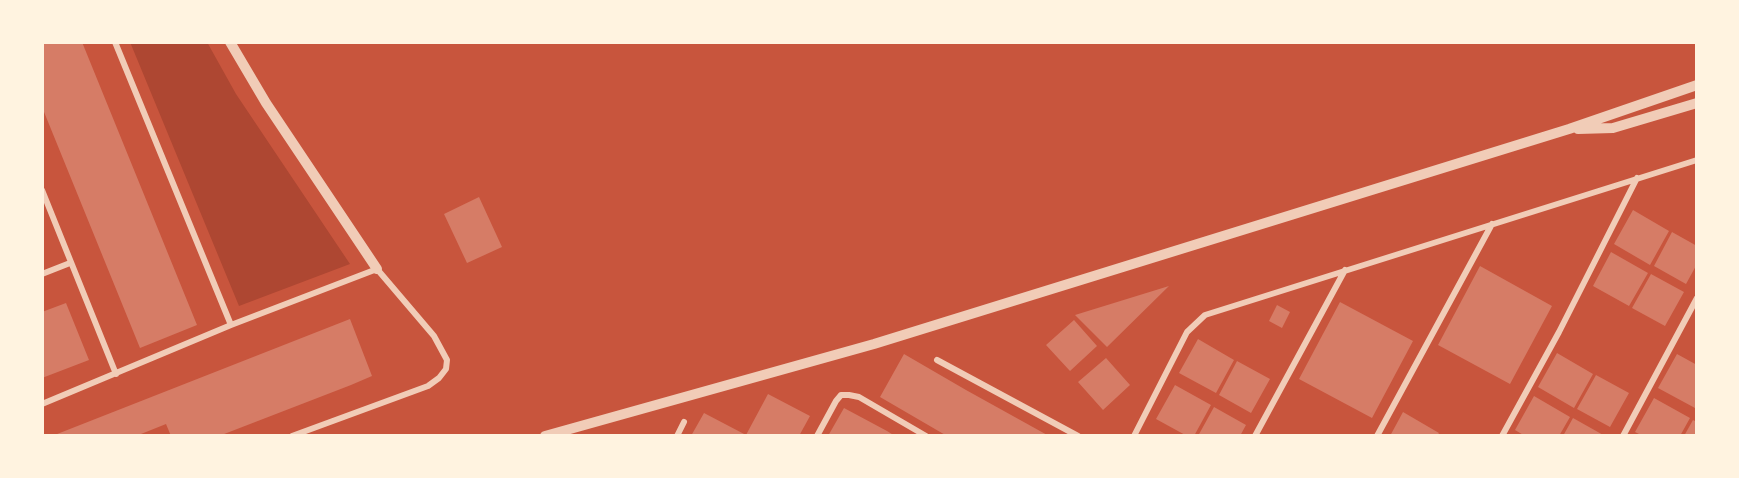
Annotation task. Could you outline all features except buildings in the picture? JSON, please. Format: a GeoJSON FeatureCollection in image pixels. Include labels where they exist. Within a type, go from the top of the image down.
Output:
{"type":"FeatureCollection","features":[{"type":"Feature","properties":{"kind":"street"},"geometry":{"type":"LineString","coordinates":[[115,42],[231,325]]}},
{"type":"Feature","properties":{"kind":"street"},"geometry":{"type":"LineString","coordinates":[[230,42],[266,103],[377,269],[434,336],[447,360],[446,369],[428,386],[291,436]]}},
{"type":"Feature","properties":{"kind":"street"},"geometry":{"type":"LineString","coordinates":[[545,436],[699,391],[874,344],[1569,129],[1697,85]]}},
{"type":"Feature","properties":{"kind":"street"},"geometry":{"type":"LineString","coordinates":[[1569,129],[1613,128],[1697,103]]}},
{"type":"Feature","properties":{"kind":"street"},"geometry":{"type":"LineString","coordinates":[[1134,436],[1187,332],[1198,319],[1212,311],[1697,160]]}},
{"type":"Feature","properties":{"kind":"street"},"geometry":{"type":"LineString","coordinates":[[1502,436],[1559,332],[1637,178]]}},
{"type":"Feature","properties":{"kind":"street"},"geometry":{"type":"LineString","coordinates":[[42,190],[116,374]]}},
{"type":"Feature","properties":{"kind":"street"},"geometry":{"type":"LineString","coordinates":[[1377,436],[1492,224]]}},
{"type":"Feature","properties":{"kind":"street"},"geometry":{"type":"LineString","coordinates":[[42,274],[70,263]]}},
{"type":"Feature","properties":{"kind":"street"},"geometry":{"type":"LineString","coordinates":[[42,404],[231,325],[377,269]]}},
{"type":"Feature","properties":{"kind":"street"},"geometry":{"type":"LineString","coordinates":[[1255,436],[1345,270]]}},
{"type":"Feature","properties":{"kind":"street"},"geometry":{"type":"LineString","coordinates":[[1623,436],[1697,298]]}},
{"type":"Feature","properties":{"kind":"street"},"geometry":{"type":"LineString","coordinates":[[937,360],[1078,436]]}},
{"type":"Feature","properties":{"kind":"street"},"geometry":{"type":"LineString","coordinates":[[817,436],[836,401],[841,395],[849,394],[926,436]]}},
{"type":"Feature","properties":{"kind":"street"},"geometry":{"type":"LineString","coordinates":[[677,436],[684,422]]}},
{"type":"Feature","properties":{"kind":"shaded area"},"geometry":{"type":"Polygon","coordinates":[[[130,42],[207,42],[236,94],[350,264],[239,306],[130,42]]]}}]}
